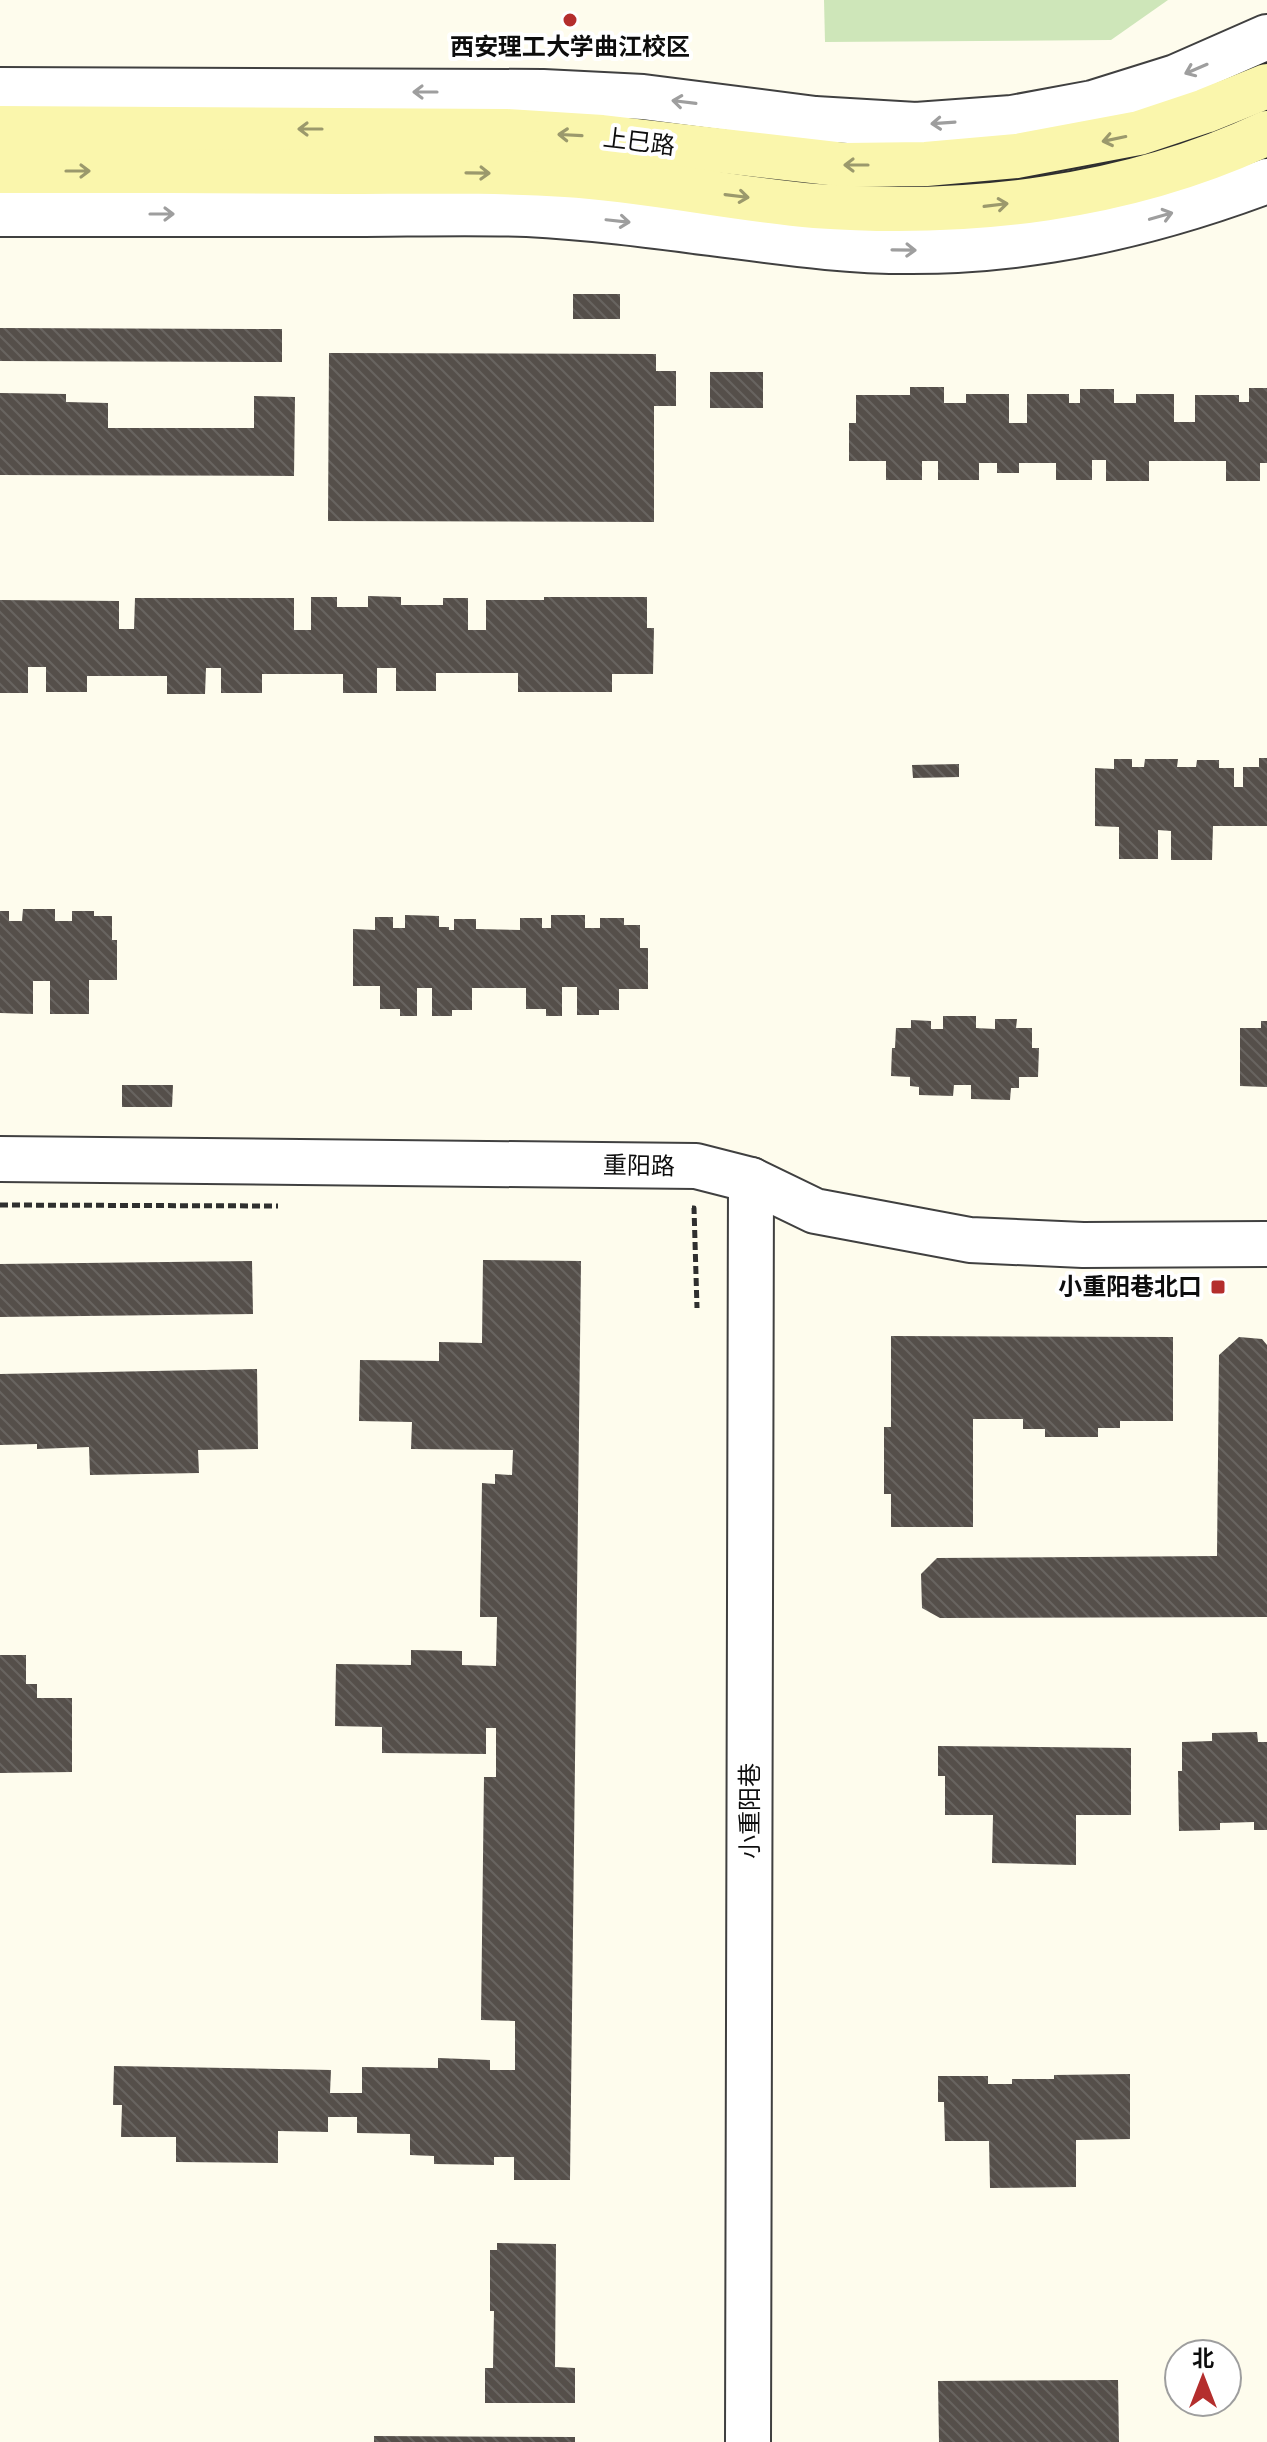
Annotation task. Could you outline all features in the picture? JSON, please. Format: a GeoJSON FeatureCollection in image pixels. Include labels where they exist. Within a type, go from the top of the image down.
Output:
{"type":"FeatureCollection","features":[{"type":"Feature","properties":{"kind":"main road","name":"上巳路"},"geometry":{"type":"LineString","coordinates":[[0,128],[506,131],[602,137],[846,165],[926,164],[1017,156],[1139,133],[1267,86]]}},
{"type":"Feature","properties":{"kind":"main road","name":"上巳路"},"geometry":{"type":"LineString","coordinates":[[0,171],[568,175],[814,205],[892,209],[977,207],[1047,199],[1122,184],[1191,163],[1267,133]]}},
{"type":"Feature","properties":{"kind":"street"},"geometry":{"type":"LineString","coordinates":[[0,90],[543,92],[643,97],[815,119],[916,125],[1012,118],[1093,103],[1176,77],[1267,37]]}},
{"type":"Feature","properties":{"kind":"street"},"geometry":{"type":"LineString","coordinates":[[0,214],[521,214],[649,224],[829,247],[967,249],[1061,240],[1132,224],[1210,202],[1267,181]]}},
{"type":"Feature","properties":{"kind":"street","name":"重阳路"},"geometry":{"type":"LineString","coordinates":[[0,1159],[696,1166],[751,1180],[815,1211],[970,1240],[1083,1245],[1267,1244]]}},
{"type":"Feature","properties":{"kind":"street","name":"小重阳巷"},"geometry":{"type":"LineString","coordinates":[[748,2442],[751,1180]]}},
{"type":"Feature","properties":{"kind":"path"},"geometry":{"type":"LineString","coordinates":[[694,1208],[697,1308]]}},
{"type":"Feature","properties":{"kind":"green space"},"geometry":{"type":"Polygon","coordinates":[[[824,0],[1168,0],[1111,40],[825,42],[824,0]]]}},
{"type":"Feature","properties":{"kind":"building"},"geometry":{"type":"Polygon","coordinates":[[[573,294],[620,294],[620,319],[573,319],[573,294]]]}},
{"type":"Feature","properties":{"kind":"building"},"geometry":{"type":"Polygon","coordinates":[[[0,328],[282,329],[282,362],[0,361],[0,328]]]}},
{"type":"Feature","properties":{"kind":"building"},"geometry":{"type":"Polygon","coordinates":[[[329,353],[656,354],[656,371],[676,371],[676,406],[654,406],[654,522],[328,521],[329,353]]]}},
{"type":"Feature","properties":{"kind":"building"},"geometry":{"type":"Polygon","coordinates":[[[710,372],[763,372],[763,408],[710,408],[710,372]]]}},
{"type":"Feature","properties":{"kind":"building"},"geometry":{"type":"Polygon","coordinates":[[[910,387],[944,387],[944,403],[966,403],[966,394],[1009,394],[1009,423],[1027,423],[1027,394],[1069,394],[1069,403],[1080,403],[1080,389],[1114,389],[1114,403],[1136,403],[1136,394],[1174,394],[1174,422],[1195,422],[1195,395],[1239,395],[1239,402],[1249,402],[1249,388],[1267,388],[1267,463],[1260,463],[1260,481],[1226,481],[1226,461],[1149,461],[1149,481],[1106,481],[1106,460],[1092,460],[1092,480],[1056,480],[1056,463],[1019,463],[1019,473],[997,473],[997,463],[979,463],[979,480],[938,480],[938,461],[922,461],[922,480],[886,480],[886,461],[849,461],[849,423],[856,423],[856,395],[910,395],[910,387]]]}},
{"type":"Feature","properties":{"kind":"building"},"geometry":{"type":"Polygon","coordinates":[[[0,393],[66,394],[66,402],[108,403],[108,428],[254,428],[254,396],[295,397],[294,476],[0,475],[0,393]]]}},
{"type":"Feature","properties":{"kind":"building"},"geometry":{"type":"Polygon","coordinates":[[[368,596],[401,597],[401,605],[443,605],[443,598],[468,598],[468,630],[486,630],[486,600],[647,597],[647,628],[654,628],[653,674],[612,674],[612,692],[518,692],[518,673],[436,673],[436,691],[396,691],[396,668],[377,668],[377,693],[343,693],[343,674],[262,674],[262,693],[221,693],[221,668],[206,668],[205,694],[167,694],[167,676],[87,676],[87,692],[46,692],[46,667],[28,667],[28,693],[0,693],[0,600],[119,601],[119,629],[134,629],[135,598],[294,598],[294,630],[311,630],[311,597],[337,597],[337,607],[368,607],[368,596]]]}},
{"type":"Feature","properties":{"kind":"building"},"geometry":{"type":"Polygon","coordinates":[[[1259,758],[1267,758],[1267,826],[1213,826],[1212,860],[1171,860],[1171,831],[1158,830],[1158,859],[1119,859],[1119,827],[1095,826],[1095,768],[1114,769],[1114,759],[1132,759],[1132,767],[1144,767],[1145,759],[1178,759],[1177,767],[1196,767],[1197,760],[1219,760],[1219,768],[1234,768],[1234,787],[1243,787],[1243,767],[1259,767],[1259,758]]]}},
{"type":"Feature","properties":{"kind":"building"},"geometry":{"type":"Polygon","coordinates":[[[959,764],[959,777],[913,778],[912,765],[959,764]]]}},
{"type":"Feature","properties":{"kind":"building"},"geometry":{"type":"Polygon","coordinates":[[[23,909],[55,909],[55,921],[72,921],[72,911],[94,911],[94,916],[112,916],[112,940],[117,940],[117,980],[89,980],[89,1014],[50,1014],[50,981],[33,981],[33,1014],[0,1013],[0,911],[9,911],[9,921],[22,921],[23,909]]]}},
{"type":"Feature","properties":{"kind":"building"},"geometry":{"type":"Polygon","coordinates":[[[405,915],[439,916],[439,927],[449,927],[449,930],[454,930],[454,919],[476,919],[476,929],[520,930],[520,918],[542,918],[542,928],[551,928],[551,915],[585,915],[585,928],[600,928],[600,918],[624,918],[624,925],[640,925],[640,948],[648,948],[648,989],[619,989],[619,1010],[599,1010],[599,1015],[577,1015],[577,987],[562,987],[562,1016],[546,1016],[546,1009],[526,1009],[526,988],[472,988],[472,1010],[452,1010],[452,1016],[432,1016],[432,988],[417,988],[417,1016],[400,1016],[400,1009],[380,1009],[380,986],[353,986],[353,929],[375,930],[375,917],[393,917],[393,928],[405,928],[405,915]]]}},
{"type":"Feature","properties":{"kind":"building"},"geometry":{"type":"Polygon","coordinates":[[[943,1016],[976,1016],[976,1028],[995,1029],[995,1019],[1017,1019],[1016,1028],[1032,1028],[1032,1048],[1039,1048],[1038,1077],[1019,1077],[1019,1088],[1011,1088],[1010,1100],[971,1099],[971,1085],[954,1085],[953,1096],[919,1095],[919,1087],[910,1086],[910,1077],[891,1076],[896,1028],[911,1028],[911,1020],[931,1021],[931,1029],[943,1029],[943,1016]]]}},
{"type":"Feature","properties":{"kind":"building"},"geometry":{"type":"Polygon","coordinates":[[[1261,1021],[1267,1021],[1267,1087],[1240,1086],[1240,1028],[1261,1028],[1261,1021]]]}},
{"type":"Feature","properties":{"kind":"building"},"geometry":{"type":"Polygon","coordinates":[[[122,1085],[173,1085],[172,1107],[122,1107],[122,1085]]]}},
{"type":"Feature","properties":{"kind":"building"},"geometry":{"type":"Polygon","coordinates":[[[483,1260],[581,1261],[570,2180],[514,2180],[514,2157],[494,2157],[494,2165],[434,2164],[434,2156],[410,2155],[410,2134],[357,2133],[357,2117],[328,2117],[328,2132],[278,2131],[278,2163],[176,2162],[176,2137],[121,2137],[122,2105],[113,2105],[114,2066],[331,2070],[330,2093],[362,2093],[362,2067],[438,2068],[438,2058],[490,2060],[490,2070],[515,2070],[515,2021],[481,2020],[484,1777],[496,1777],[496,1728],[486,1728],[486,1754],[382,1753],[382,1727],[335,1726],[336,1664],[411,1665],[411,1650],[462,1651],[462,1665],[496,1666],[497,1617],[480,1617],[482,1483],[495,1484],[495,1474],[512,1475],[513,1450],[411,1449],[412,1422],[359,1421],[360,1360],[439,1361],[439,1342],[482,1343],[483,1260]]]}},
{"type":"Feature","properties":{"kind":"building"},"geometry":{"type":"Polygon","coordinates":[[[252,1261],[253,1314],[0,1317],[0,1264],[252,1261]]]}},
{"type":"Feature","properties":{"kind":"building"},"geometry":{"type":"Polygon","coordinates":[[[891,1336],[1173,1337],[1173,1421],[1120,1421],[1120,1428],[1098,1428],[1098,1437],[1045,1437],[1045,1429],[1023,1429],[1023,1419],[973,1419],[973,1527],[891,1527],[891,1494],[884,1494],[884,1427],[891,1427],[891,1336]]]}},
{"type":"Feature","properties":{"kind":"building"},"geometry":{"type":"Polygon","coordinates":[[[1239,1337],[1262,1339],[1267,1345],[1267,1617],[940,1618],[922,1608],[921,1574],[937,1558],[1217,1556],[1219,1355],[1239,1337]]]}},
{"type":"Feature","properties":{"kind":"building"},"geometry":{"type":"Polygon","coordinates":[[[257,1369],[258,1449],[198,1450],[199,1473],[90,1475],[89,1447],[37,1449],[37,1444],[0,1445],[0,1374],[257,1369]]]}},
{"type":"Feature","properties":{"kind":"building"},"geometry":{"type":"Polygon","coordinates":[[[0,1655],[26,1655],[26,1684],[37,1684],[37,1698],[72,1698],[72,1772],[0,1773],[0,1655]]]}},
{"type":"Feature","properties":{"kind":"building"},"geometry":{"type":"Polygon","coordinates":[[[1257,1732],[1258,1742],[1267,1742],[1267,1830],[1254,1830],[1254,1822],[1220,1823],[1220,1830],[1179,1831],[1178,1771],[1182,1771],[1182,1742],[1212,1741],[1212,1733],[1257,1732]]]}},
{"type":"Feature","properties":{"kind":"building"},"geometry":{"type":"Polygon","coordinates":[[[938,1746],[1131,1748],[1131,1815],[1076,1815],[1076,1865],[992,1863],[993,1815],[945,1815],[945,1776],[938,1776],[938,1746]]]}},
{"type":"Feature","properties":{"kind":"building"},"geometry":{"type":"Polygon","coordinates":[[[1130,2074],[1130,2139],[1076,2140],[1076,2187],[990,2188],[989,2141],[945,2141],[944,2102],[938,2102],[938,2076],[988,2076],[988,2084],[1012,2084],[1012,2079],[1054,2079],[1054,2075],[1130,2074]]]}},
{"type":"Feature","properties":{"kind":"building"},"geometry":{"type":"Polygon","coordinates":[[[497,2243],[556,2244],[555,2367],[575,2368],[575,2403],[485,2403],[485,2368],[493,2368],[494,2311],[490,2311],[490,2250],[497,2250],[497,2243]]]}},
{"type":"Feature","properties":{"kind":"building"},"geometry":{"type":"Polygon","coordinates":[[[1118,2380],[1119,2442],[939,2442],[938,2381],[1118,2380]]]}},
{"type":"Feature","properties":{"kind":"building"},"geometry":{"type":"Polygon","coordinates":[[[374,2436],[575,2437],[575,2442],[374,2442],[374,2436]]]}},
{"type":"Feature","properties":{"kind":"place","name":"西安理工大学曲江校区"},"geometry":{"type":"Point","coordinates":[570,20]}},
{"type":"Feature","properties":{"kind":"place","name":"小重阳巷北口"},"geometry":{"type":"Point","coordinates":[1218,1287]}}]}
